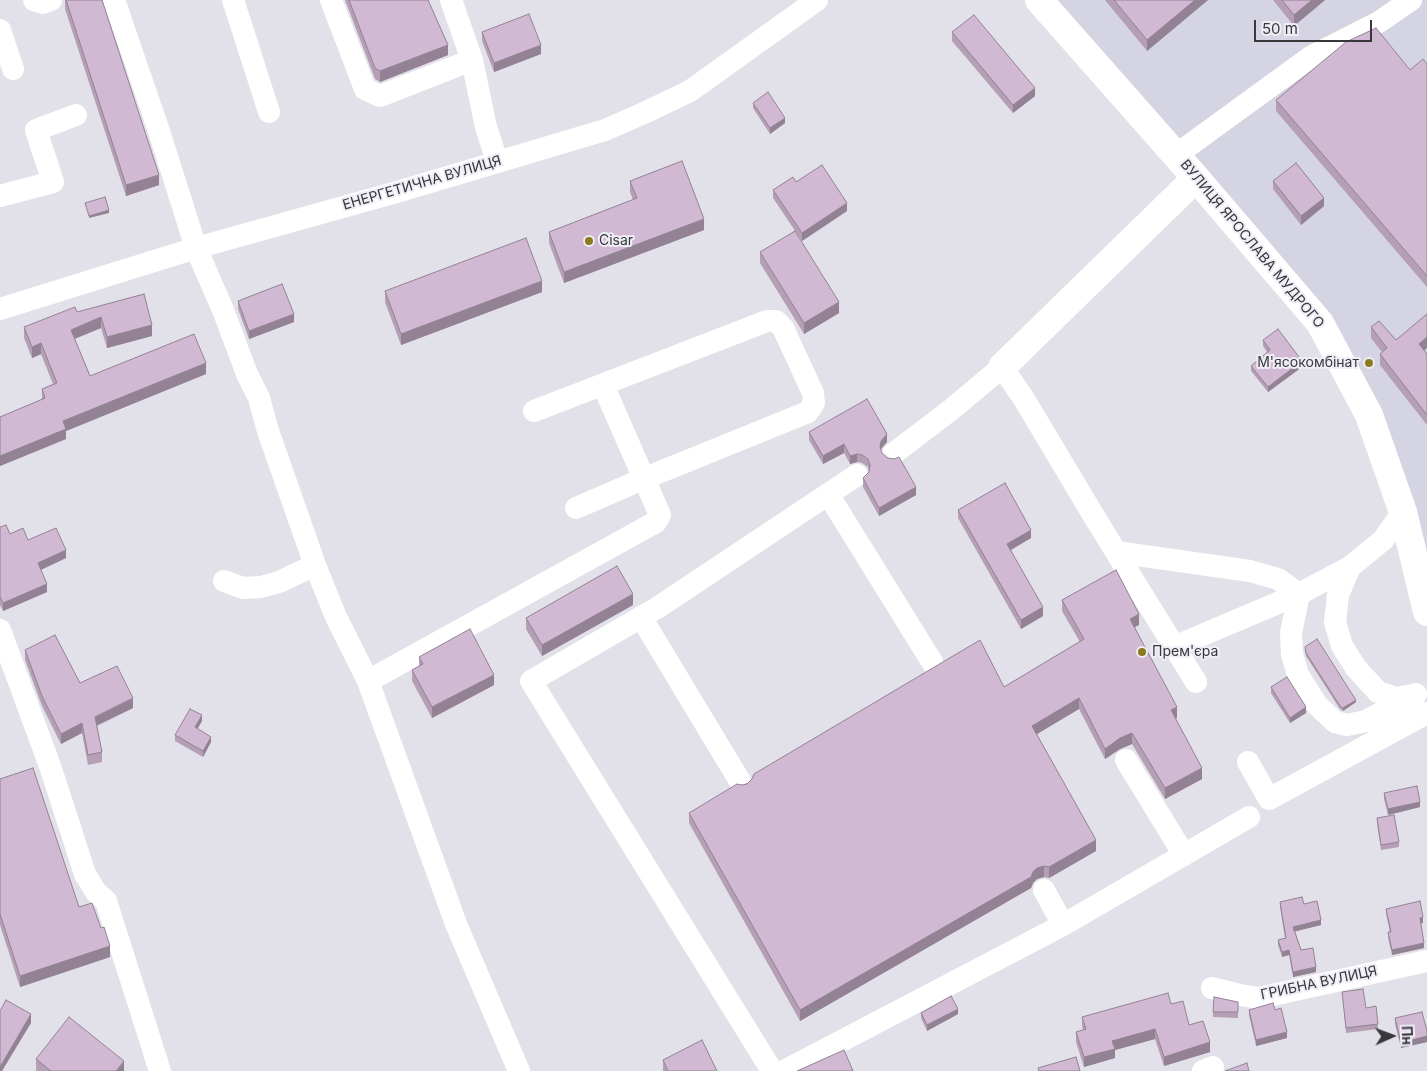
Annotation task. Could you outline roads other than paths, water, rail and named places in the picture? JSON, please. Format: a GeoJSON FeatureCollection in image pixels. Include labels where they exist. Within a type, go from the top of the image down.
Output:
{"type":"FeatureCollection","features":[{"type":"Feature","properties":{"kind":"main road","name":"ВУЛИЦЯ ЯРОСЛАВА МУДРОГО"},"geometry":{"type":"LineString","coordinates":[[1039,0],[1176,155],[1320,323],[1369,415],[1403,512],[1427,612]]}},
{"type":"Feature","properties":{"kind":"main road"},"geometry":{"type":"LineString","coordinates":[[1002,366],[1196,178]]}},
{"type":"Feature","properties":{"kind":"street"},"geometry":{"type":"LineString","coordinates":[[34,0],[43,3],[51,0]]}},
{"type":"Feature","properties":{"kind":"street"},"geometry":{"type":"LineString","coordinates":[[114,0],[159,131],[196,248],[223,310],[247,374],[259,398],[268,431],[315,565],[336,617],[368,681],[456,924],[519,1071]]}},
{"type":"Feature","properties":{"kind":"street"},"geometry":{"type":"LineString","coordinates":[[233,0],[269,112]]}},
{"type":"Feature","properties":{"kind":"street"},"geometry":{"type":"LineString","coordinates":[[331,0],[365,89],[380,96],[472,60]]}},
{"type":"Feature","properties":{"kind":"street"},"geometry":{"type":"LineString","coordinates":[[451,0],[472,60],[486,127],[497,161]]}},
{"type":"Feature","properties":{"kind":"street","name":"ЕНЕРГЕТИЧНА ВУЛИЦЯ"},"geometry":{"type":"LineString","coordinates":[[0,309],[196,248],[605,130],[644,114],[690,90],[817,0]]}},
{"type":"Feature","properties":{"kind":"street"},"geometry":{"type":"LineString","coordinates":[[1176,155],[1312,56],[1379,22],[1411,0]]}},
{"type":"Feature","properties":{"kind":"street"},"geometry":{"type":"LineString","coordinates":[[0,30],[14,69]]}},
{"type":"Feature","properties":{"kind":"street"},"geometry":{"type":"LineString","coordinates":[[0,196],[53,182],[36,130],[76,115]]}},
{"type":"Feature","properties":{"kind":"street"},"geometry":{"type":"LineString","coordinates":[[534,411],[767,320],[776,321],[783,328],[813,394],[814,403],[808,412],[576,508]]}},
{"type":"Feature","properties":{"kind":"street"},"geometry":{"type":"LineString","coordinates":[[893,454],[952,409],[1002,366],[1196,682]]}},
{"type":"Feature","properties":{"kind":"street"},"geometry":{"type":"LineString","coordinates":[[368,681],[656,522],[660,515],[603,385]]}},
{"type":"Feature","properties":{"kind":"street"},"geometry":{"type":"LineString","coordinates":[[772,1071],[531,681],[641,617],[857,475]]}},
{"type":"Feature","properties":{"kind":"street"},"geometry":{"type":"LineString","coordinates":[[828,494],[932,662]]}},
{"type":"Feature","properties":{"kind":"street"},"geometry":{"type":"LineString","coordinates":[[1174,647],[1298,594],[1350,567],[1383,540],[1403,512]]}},
{"type":"Feature","properties":{"kind":"street"},"geometry":{"type":"LineString","coordinates":[[1116,552],[1250,571],[1278,579],[1298,594]]}},
{"type":"Feature","properties":{"kind":"street"},"geometry":{"type":"LineString","coordinates":[[224,582],[243,588],[261,587],[278,582],[315,565]]}},
{"type":"Feature","properties":{"kind":"street"},"geometry":{"type":"LineString","coordinates":[[1350,567],[1338,595],[1335,622],[1342,646],[1356,668],[1378,692],[1396,698],[1423,699]]}},
{"type":"Feature","properties":{"kind":"street"},"geometry":{"type":"LineString","coordinates":[[1298,594],[1291,634],[1292,654],[1298,675],[1317,705],[1334,722],[1347,725],[1366,721],[1423,699]]}},
{"type":"Feature","properties":{"kind":"street"},"geometry":{"type":"LineString","coordinates":[[641,617],[741,783]]}},
{"type":"Feature","properties":{"kind":"street"},"geometry":{"type":"LineString","coordinates":[[0,630],[51,769],[84,874],[96,892],[106,901],[160,1071]]}},
{"type":"Feature","properties":{"kind":"street"},"geometry":{"type":"LineString","coordinates":[[1248,762],[1269,798],[1423,699]]}},
{"type":"Feature","properties":{"kind":"street"},"geometry":{"type":"LineString","coordinates":[[1126,760],[1184,856]]}},
{"type":"Feature","properties":{"kind":"street"},"geometry":{"type":"LineString","coordinates":[[784,1071],[1063,925],[1248,817]]}},
{"type":"Feature","properties":{"kind":"street"},"geometry":{"type":"LineString","coordinates":[[1044,890],[1063,925]]}},
{"type":"Feature","properties":{"kind":"street","name":"ГРИБНА ВУЛИЦЯ"},"geometry":{"type":"LineString","coordinates":[[1212,988],[1259,998],[1427,961]]}},
{"type":"Feature","properties":{"kind":"place","name":"Cisar"},"geometry":{"type":"Point","coordinates":[589,241]}},
{"type":"Feature","properties":{"kind":"place","name":"М'ясокомбінат"},"geometry":{"type":"Point","coordinates":[1369,363]}},
{"type":"Feature","properties":{"kind":"place","name":"Прем'єра"},"geometry":{"type":"Point","coordinates":[1142,652]}}]}
